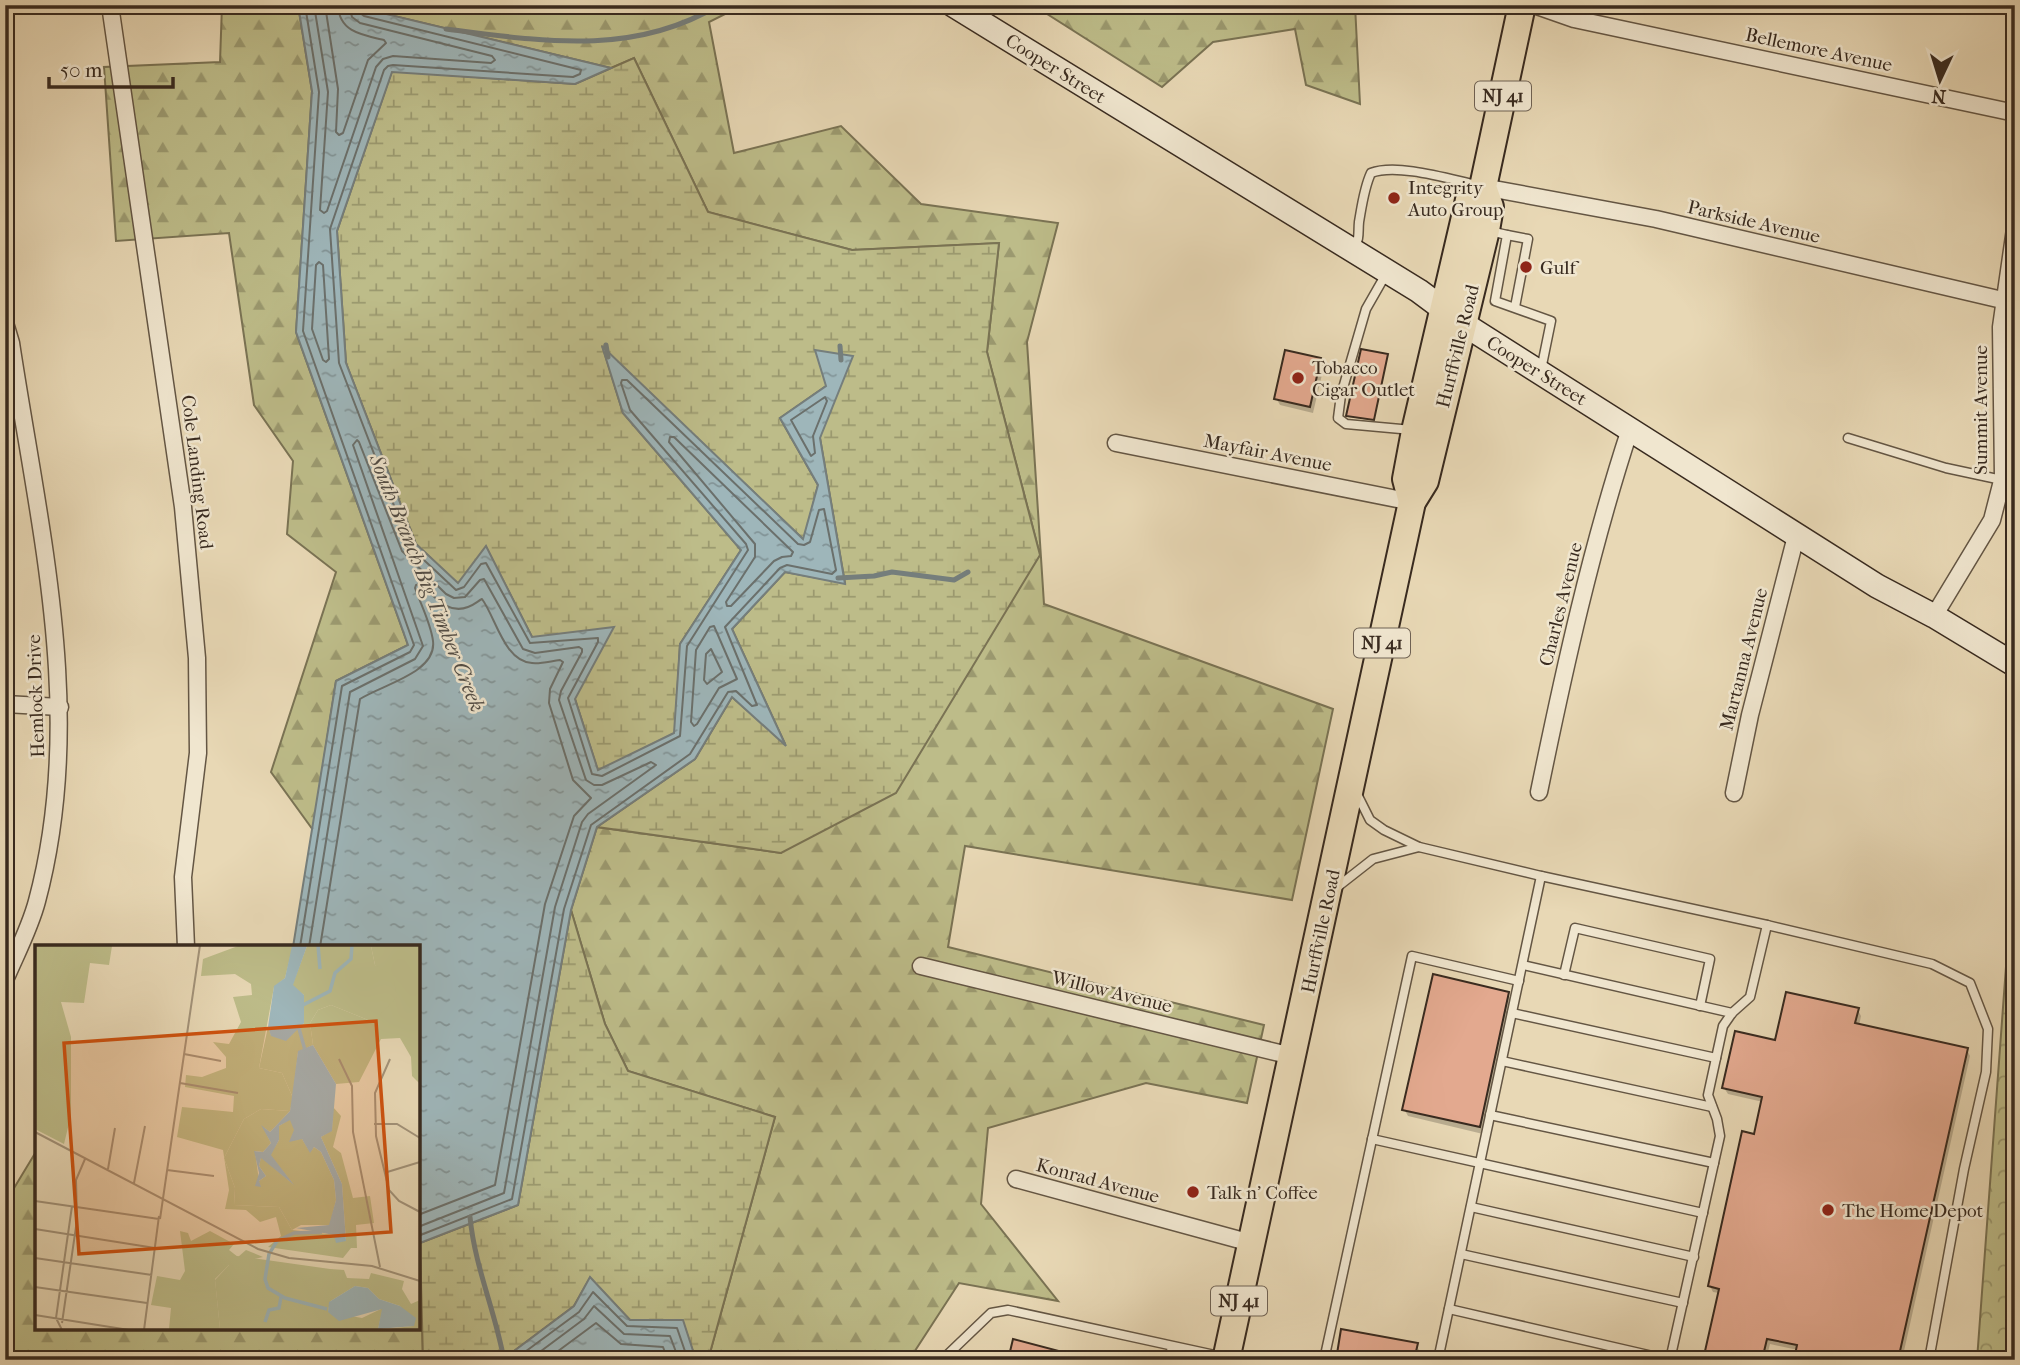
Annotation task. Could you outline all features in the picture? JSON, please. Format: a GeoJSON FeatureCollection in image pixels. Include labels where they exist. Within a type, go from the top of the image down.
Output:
{"type":"FeatureCollection","features":[{"type":"Feature","properties":{"kind":"main road","name":"Cooper Street"},"geometry":{"type":"LineString","coordinates":[[953,5],[1388,272],[1796,536],[2015,665]]}},
{"type":"Feature","properties":{"kind":"main road","name":"Hurffville Road"},"geometry":{"type":"LineString","coordinates":[[1412,502],[1406,479],[1415,431],[1453,316],[1497,233],[1483,187],[1522,5]]}},
{"type":"Feature","properties":{"kind":"main road","name":"Hurffville Road"},"geometry":{"type":"LineString","coordinates":[[1226,1359],[1412,502],[1425,481],[1453,316],[1469,200],[1483,187]]}},
{"type":"Feature","properties":{"kind":"street","name":"Cole Landing Road"},"geometry":{"type":"LineString","coordinates":[[110,5],[183,507],[197,658],[198,753],[183,877],[186,945]]}},
{"type":"Feature","properties":{"kind":"street","name":"Bellemore Avenue"},"geometry":{"type":"LineString","coordinates":[[1534,5],[1574,19],[2015,113]]}},
{"type":"Feature","properties":{"kind":"street","name":"Parkside Avenue"},"geometry":{"type":"LineString","coordinates":[[1483,187],[1656,219],[2009,301]]}},
{"type":"Feature","properties":{"kind":"street","name":"Summit Avenue"},"geometry":{"type":"LineString","coordinates":[[1934,616],[1992,520],[2006,479],[2001,327],[2009,301],[2015,229]]}},
{"type":"Feature","properties":{"kind":"street","name":"Hemlock Drive"},"geometry":{"type":"LineString","coordinates":[[5,323],[11,382],[55,626],[60,707],[57,799],[49,850],[37,904],[5,980]]}},
{"type":"Feature","properties":{"kind":"street","name":"Charles Avenue"},"geometry":{"type":"LineString","coordinates":[[1539,792],[1558,700],[1608,498],[1630,429]]}},
{"type":"Feature","properties":{"kind":"street","name":"Mayfair Avenue"},"geometry":{"type":"LineString","coordinates":[[1116,443],[1412,502]]}},
{"type":"Feature","properties":{"kind":"street","name":"Martanna Avenue"},"geometry":{"type":"LineString","coordinates":[[1734,793],[1750,715],[1796,536]]}},
{"type":"Feature","properties":{"kind":"street"},"geometry":{"type":"LineString","coordinates":[[5,704],[60,707]]}},
{"type":"Feature","properties":{"kind":"street","name":"Willow Avenue"},"geometry":{"type":"LineString","coordinates":[[922,966],[1292,1056]]}},
{"type":"Feature","properties":{"kind":"street","name":"Konrad Avenue"},"geometry":{"type":"LineString","coordinates":[[1016,1179],[1251,1243]]}},
{"type":"Feature","properties":{"kind":"lane"},"geometry":{"type":"LineString","coordinates":[[1353,250],[1359,241],[1365,185],[1371,173],[1397,170],[1483,187]]}},
{"type":"Feature","properties":{"kind":"lane"},"geometry":{"type":"LineString","coordinates":[[1515,307],[1528,239],[1497,233],[1495,301],[1551,321],[1541,372]]}},
{"type":"Feature","properties":{"kind":"lane"},"geometry":{"type":"LineString","coordinates":[[1388,272],[1366,309],[1341,395],[1338,418],[1346,424],[1415,431]]}},
{"type":"Feature","properties":{"kind":"lane"},"geometry":{"type":"LineString","coordinates":[[1848,438],[1946,468],[2006,479]]}},
{"type":"Feature","properties":{"kind":"lane"},"geometry":{"type":"LineString","coordinates":[[1352,783],[1370,820],[1384,830],[1419,846],[1932,964],[1970,983],[1988,1029],[1986,1072],[1964,1169],[1929,1360]]}},
{"type":"Feature","properties":{"kind":"lane"},"geometry":{"type":"LineString","coordinates":[[1328,894],[1373,859],[1419,846]]}},
{"type":"Feature","properties":{"kind":"lane"},"geometry":{"type":"LineString","coordinates":[[1439,1360],[1541,876]]}},
{"type":"Feature","properties":{"kind":"lane"},"geometry":{"type":"LineString","coordinates":[[1449,1309],[1670,1360],[1720,1136],[1708,1096],[1723,1026],[1732,1013],[1750,997],[1767,925]]}},
{"type":"Feature","properties":{"kind":"lane"},"geometry":{"type":"LineString","coordinates":[[1564,975],[1575,928],[1710,959],[1700,1006]]}},
{"type":"Feature","properties":{"kind":"lane"},"geometry":{"type":"LineString","coordinates":[[1324,1360],[1412,956],[1519,981]]}},
{"type":"Feature","properties":{"kind":"lane"},"geometry":{"type":"LineString","coordinates":[[1523,965],[1732,1013]]}},
{"type":"Feature","properties":{"kind":"lane"},"geometry":{"type":"LineString","coordinates":[[1512,1013],[1716,1058]]}},
{"type":"Feature","properties":{"kind":"lane"},"geometry":{"type":"LineString","coordinates":[[1502,1061],[1712,1107]]}},
{"type":"Feature","properties":{"kind":"lane"},"geometry":{"type":"LineString","coordinates":[[1490,1115],[1714,1163]]}},
{"type":"Feature","properties":{"kind":"lane"},"geometry":{"type":"LineString","coordinates":[[1372,1139],[1703,1213]]}},
{"type":"Feature","properties":{"kind":"lane"},"geometry":{"type":"LineString","coordinates":[[1471,1207],[1693,1257]]}},
{"type":"Feature","properties":{"kind":"lane"},"geometry":{"type":"LineString","coordinates":[[1461,1254],[1683,1303]]}},
{"type":"Feature","properties":{"kind":"lane"},"geometry":{"type":"LineString","coordinates":[[942,1360],[991,1313],[1008,1310],[1226,1359]]}},
{"type":"Feature","properties":{"kind":"lane"},"geometry":{"type":"LineString","coordinates":[[1169,1360],[1172,1347]]}},
{"type":"Feature","properties":{"kind":"green space"},"geometry":{"type":"Polygon","coordinates":[[[222,5],[298,5],[312,91],[296,332],[408,645],[336,681],[313,830],[271,772],[336,572],[287,534],[293,461],[254,405],[229,233],[116,241],[104,67],[220,62],[222,5]]]}},
{"type":"Feature","properties":{"kind":"green space"},"geometry":{"type":"Polygon","coordinates":[[[364,5],[743,5],[709,22],[734,153],[841,126],[921,204],[1058,223],[1027,342],[1044,604],[1333,709],[1292,900],[965,846],[948,947],[1264,1025],[1247,1103],[1146,1083],[988,1128],[981,1204],[1058,1301],[959,1283],[909,1360],[708,1360],[775,1117],[628,1071],[605,1024],[571,910],[597,827],[781,853],[1040,555],[987,352],[999,243],[852,250],[708,212],[634,58],[611,68],[365,9],[364,5]]]}},
{"type":"Feature","properties":{"kind":"green space"},"geometry":{"type":"Polygon","coordinates":[[[1033,5],[1355,5],[1360,104],[1306,85],[1295,29],[1213,42],[1162,87],[1033,5]]]}},
{"type":"Feature","properties":{"kind":"green space"},"geometry":{"type":"Polygon","coordinates":[[[634,58],[708,212],[852,250],[999,243],[987,352],[1040,555],[896,793],[781,853],[597,827],[695,759],[732,697],[785,744],[732,629],[785,572],[845,583],[820,438],[826,386],[780,418],[818,485],[804,540],[603,348],[623,413],[741,550],[680,644],[675,733],[598,771],[575,699],[532,637],[486,547],[458,584],[416,544],[346,363],[337,231],[392,71],[575,84],[634,58]]]}},
{"type":"Feature","properties":{"kind":"green space"},"geometry":{"type":"Polygon","coordinates":[[[2015,886],[2015,1360],[1977,1360],[2011,899],[2015,886]]]}},
{"type":"Feature","properties":{"kind":"green space"},"geometry":{"type":"Polygon","coordinates":[[[571,910],[605,1024],[628,1071],[775,1117],[708,1360],[696,1360],[682,1320],[630,1320],[590,1278],[574,1306],[502,1360],[423,1360],[420,1243],[518,1205],[571,910]]]}},
{"type":"Feature","properties":{"kind":"green space"},"geometry":{"type":"Polygon","coordinates":[[[35,1153],[35,1330],[420,1330],[420,1243],[423,1360],[5,1360],[5,1203],[35,1153]]]}},
{"type":"Feature","properties":{"kind":"water"},"geometry":{"type":"Polygon","coordinates":[[[298,5],[364,5],[365,9],[611,68],[575,84],[392,72],[337,231],[346,363],[416,544],[458,583],[486,546],[532,637],[614,627],[575,699],[598,770],[674,733],[680,644],[741,550],[623,413],[602,346],[803,539],[818,485],[780,418],[826,386],[815,350],[853,356],[820,438],[845,584],[785,572],[732,629],[786,746],[732,697],[695,759],[597,827],[571,910],[518,1205],[420,1243],[420,945],[293,945],[336,681],[408,645],[296,332],[312,91],[298,5]]]}},
{"type":"Feature","properties":{"kind":"water"},"geometry":{"type":"Polygon","coordinates":[[[590,1277],[630,1320],[683,1320],[696,1360],[502,1360],[574,1306],[590,1277]]]}},
{"type":"Feature","properties":{"kind":"building"},"geometry":{"type":"Polygon","coordinates":[[[1361,349],[1388,354],[1374,420],[1346,416],[1361,349]]]}},
{"type":"Feature","properties":{"kind":"building","name":"Tobacco Cigar Outlet"},"geometry":{"type":"Polygon","coordinates":[[[1285,350],[1321,358],[1310,407],[1274,399],[1285,350]]]}},
{"type":"Feature","properties":{"kind":"building"},"geometry":{"type":"Polygon","coordinates":[[[1433,974],[1509,992],[1480,1127],[1402,1110],[1433,974]]]}},
{"type":"Feature","properties":{"kind":"building","name":"The Home Depot"},"geometry":{"type":"Polygon","coordinates":[[[1786,992],[1859,1008],[1855,1023],[1968,1048],[1898,1360],[1862,1360],[1841,1355],[1840,1360],[1794,1360],[1797,1345],[1767,1339],[1762,1360],[1703,1360],[1719,1289],[1708,1286],[1742,1131],[1754,1134],[1762,1097],[1722,1088],[1735,1031],[1775,1040],[1786,992]]]}},
{"type":"Feature","properties":{"kind":"building"},"geometry":{"type":"Polygon","coordinates":[[[1341,1329],[1418,1343],[1414,1360],[1336,1360],[1341,1329]]]}},
{"type":"Feature","properties":{"kind":"building"},"geometry":{"type":"Polygon","coordinates":[[[1013,1339],[1074,1355],[1074,1360],[1008,1360],[1013,1339]]]}},
{"type":"Feature","properties":{"kind":"waterway","name":"South Branch Big Timber Creek"},"geometry":{"type":"LineString","coordinates":[[446,29],[551,40],[620,39],[686,21],[719,5]]}},
{"type":"Feature","properties":{"kind":"waterway"},"geometry":{"type":"LineString","coordinates":[[606,345],[608,357]]}},
{"type":"Feature","properties":{"kind":"waterway"},"geometry":{"type":"LineString","coordinates":[[840,346],[841,360]]}},
{"type":"Feature","properties":{"kind":"waterway"},"geometry":{"type":"LineString","coordinates":[[838,578],[892,572],[954,580],[968,572]]}},
{"type":"Feature","properties":{"kind":"waterway","name":"South Branch Big Timber Creek"},"geometry":{"type":"LineString","coordinates":[[470,1217],[476,1254],[504,1360]]}},
{"type":"Feature","properties":{"kind":"place","name":"Integrity Auto Group"},"geometry":{"type":"Point","coordinates":[1394,198]}},
{"type":"Feature","properties":{"kind":"place","name":"Gulf"},"geometry":{"type":"Point","coordinates":[1526,267]}},
{"type":"Feature","properties":{"kind":"place","name":"Tobacco Cigar Outlet"},"geometry":{"type":"Point","coordinates":[1298,378]}},
{"type":"Feature","properties":{"kind":"place","name":"Talk n' Coffee"},"geometry":{"type":"Point","coordinates":[1193,1192]}},
{"type":"Feature","properties":{"kind":"place","name":"The Home Depot"},"geometry":{"type":"Point","coordinates":[1828,1210]}}]}
